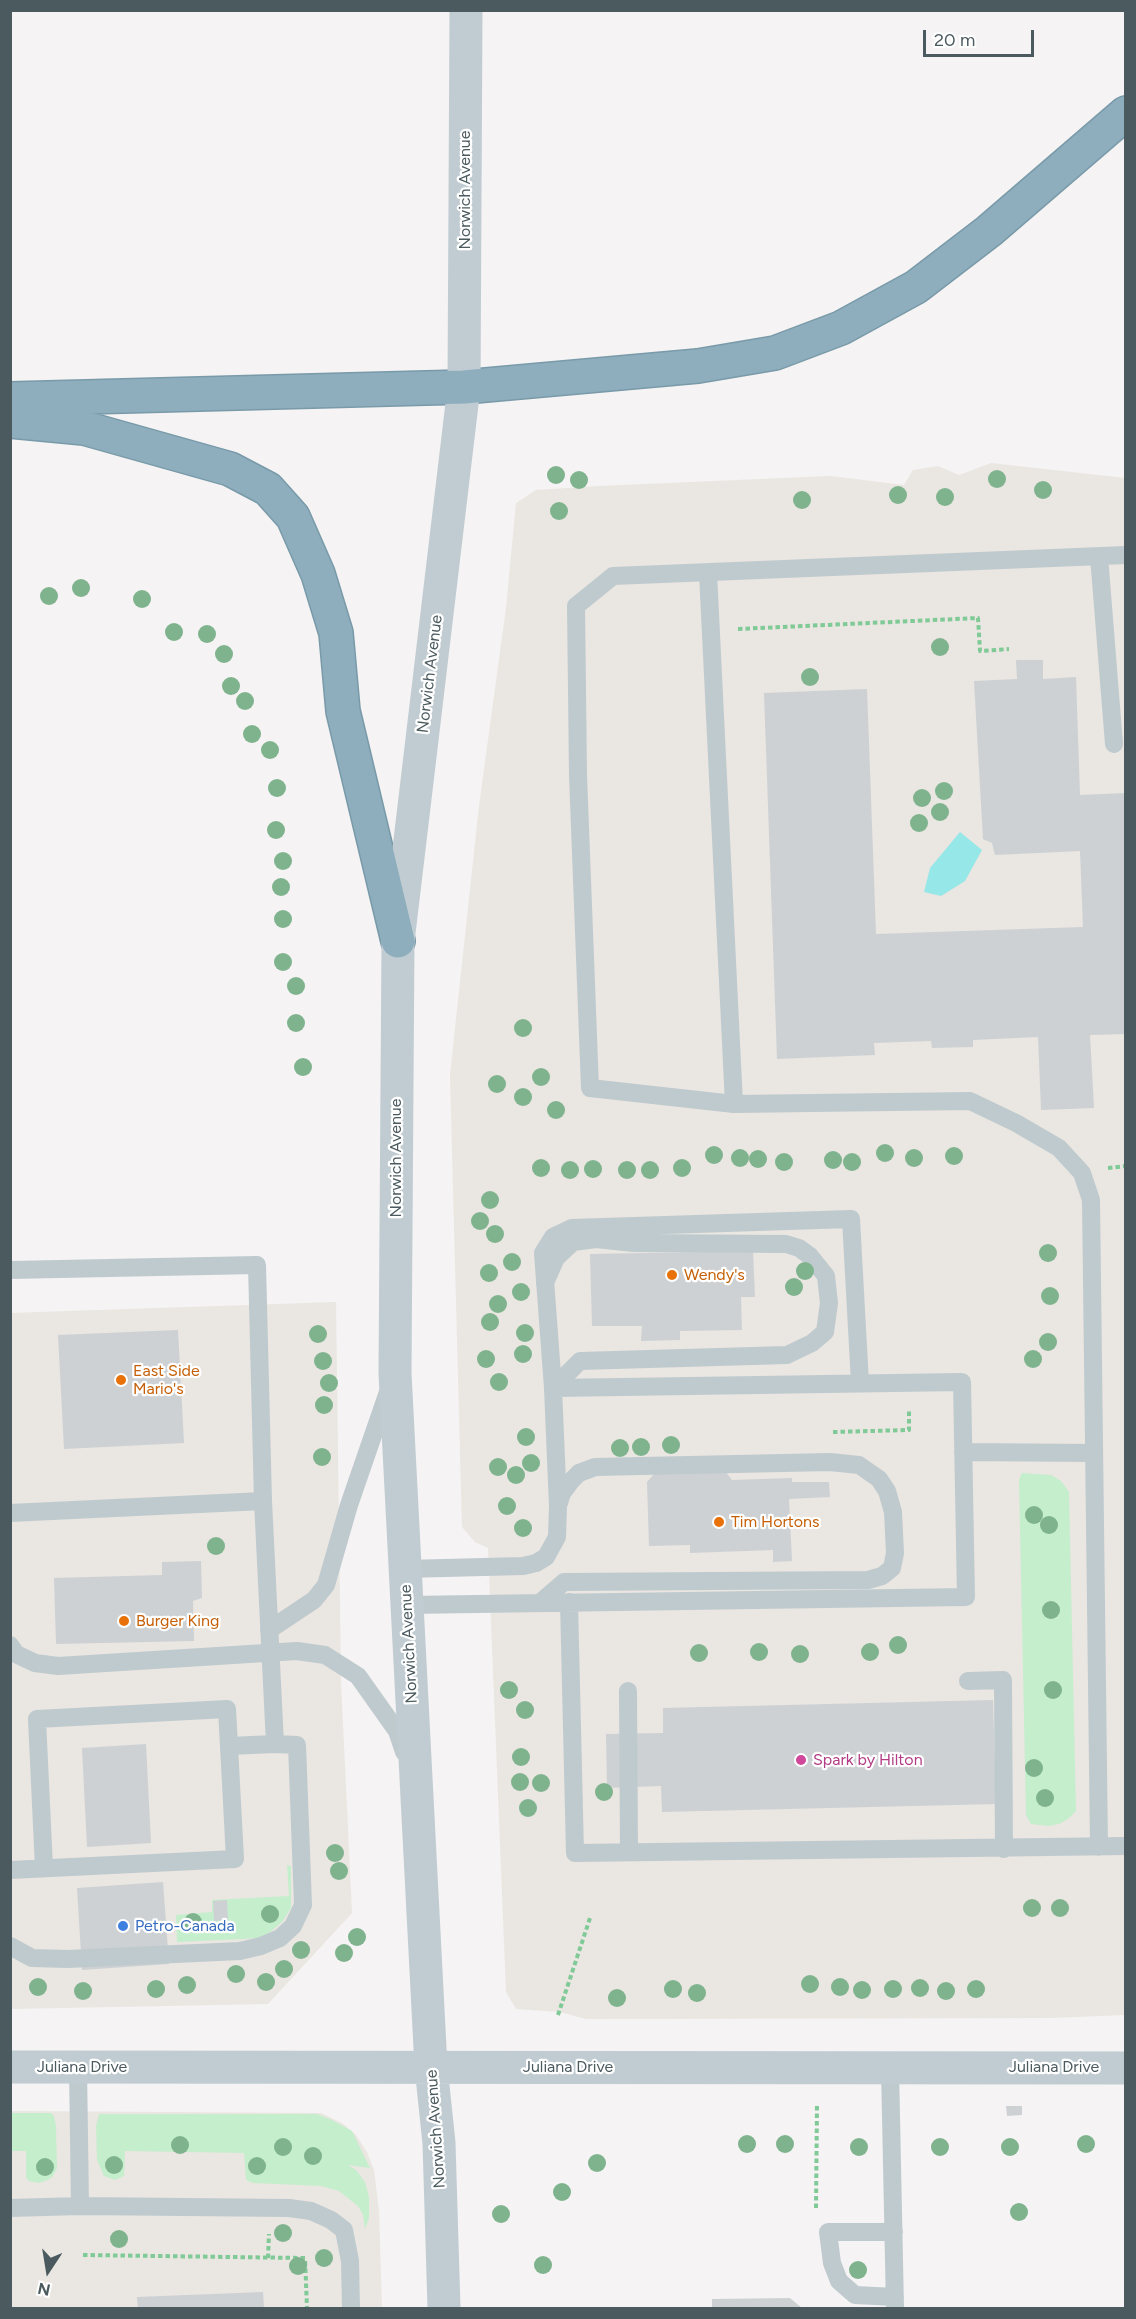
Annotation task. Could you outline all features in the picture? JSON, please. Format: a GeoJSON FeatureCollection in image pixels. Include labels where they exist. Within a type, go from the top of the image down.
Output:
{"type":"FeatureCollection","features":[{"type":"Feature","properties":{"kind":"highway"},"geometry":{"type":"LineString","coordinates":[[10,399],[464,387],[698,366],[775,353],[841,328],[916,287],[988,231],[1125,113]]}},
{"type":"Feature","properties":{"kind":"highway"},"geometry":{"type":"LineString","coordinates":[[10,421],[84,428],[230,469],[268,489],[293,517],[310,554],[336,633],[343,711],[398,941]]}},
{"type":"Feature","properties":{"kind":"main road","name":"Norwich Avenue"},"geometry":{"type":"LineString","coordinates":[[444,2308],[439,2143],[431,2067],[395,1374],[398,941],[464,387],[466,10]]}},
{"type":"Feature","properties":{"kind":"main road","name":"Juliana Drive"},"geometry":{"type":"LineString","coordinates":[[10,2067],[1125,2067]]}},
{"type":"Feature","properties":{"kind":"lane"},"geometry":{"type":"LineString","coordinates":[[1099,1847],[1091,1200],[1082,1173],[1059,1148],[1016,1123],[970,1101],[734,1104],[590,1088],[578,775],[576,606],[613,576],[1125,555]]}},
{"type":"Feature","properties":{"kind":"lane"},"geometry":{"type":"LineString","coordinates":[[1099,556],[1114,744]]}},
{"type":"Feature","properties":{"kind":"lane"},"geometry":{"type":"LineString","coordinates":[[708,573],[734,1104]]}},
{"type":"Feature","properties":{"kind":"lane"},"geometry":{"type":"LineString","coordinates":[[405,1569],[523,1566],[536,1563],[546,1557],[557,1537],[554,1388],[543,1253],[553,1237],[572,1227],[851,1219],[860,1383]]}},
{"type":"Feature","properties":{"kind":"lane"},"geometry":{"type":"LineString","coordinates":[[546,1283],[556,1258],[573,1242],[596,1239],[634,1243],[786,1244],[799,1248],[826,1276],[829,1303],[825,1332],[812,1343],[787,1355],[580,1361],[554,1388]]}},
{"type":"Feature","properties":{"kind":"lane"},"geometry":{"type":"LineString","coordinates":[[10,1270],[257,1264],[263,1501],[275,1744]]}},
{"type":"Feature","properties":{"kind":"lane"},"geometry":{"type":"LineString","coordinates":[[269,1630],[314,1600],[326,1585],[349,1505],[395,1374]]}},
{"type":"Feature","properties":{"kind":"lane"},"geometry":{"type":"LineString","coordinates":[[406,1605],[966,1597],[962,1382],[554,1388]]}},
{"type":"Feature","properties":{"kind":"lane"},"geometry":{"type":"LineString","coordinates":[[963,1452],[1094,1453]]}},
{"type":"Feature","properties":{"kind":"lane"},"geometry":{"type":"LineString","coordinates":[[541,1602],[564,1582],[868,1580],[882,1576],[892,1568],[895,1553],[893,1512],[887,1491],[879,1479],[859,1465],[830,1462],[595,1467],[579,1473],[571,1481],[562,1493],[558,1506]]}},
{"type":"Feature","properties":{"kind":"lane"},"geometry":{"type":"LineString","coordinates":[[10,1513],[263,1501]]}},
{"type":"Feature","properties":{"kind":"lane"},"geometry":{"type":"LineString","coordinates":[[569,1602],[574,1852],[1125,1846]]}},
{"type":"Feature","properties":{"kind":"lane"},"geometry":{"type":"LineString","coordinates":[[10,1645],[16,1654],[35,1663],[58,1666],[270,1652],[297,1651],[325,1655],[358,1676],[397,1731],[417,1788]]}},
{"type":"Feature","properties":{"kind":"lane"},"geometry":{"type":"LineString","coordinates":[[968,1681],[1003,1680],[1004,1849]]}},
{"type":"Feature","properties":{"kind":"lane"},"geometry":{"type":"LineString","coordinates":[[628,1691],[629,1852]]}},
{"type":"Feature","properties":{"kind":"lane"},"geometry":{"type":"LineString","coordinates":[[10,1870],[235,1859],[226,1709],[37,1719],[44,1868]]}},
{"type":"Feature","properties":{"kind":"lane"},"geometry":{"type":"LineString","coordinates":[[10,1946],[32,1958],[68,1959],[240,1951],[280,1938],[294,1926],[303,1905],[297,1745],[229,1746]]}},
{"type":"Feature","properties":{"kind":"lane"},"geometry":{"type":"LineString","coordinates":[[78,2067],[80,2206]]}},
{"type":"Feature","properties":{"kind":"lane"},"geometry":{"type":"LineString","coordinates":[[890,2068],[894,2232],[895,2303],[855,2295],[839,2281],[832,2263],[828,2232],[894,2232]]}},
{"type":"Feature","properties":{"kind":"lane"},"geometry":{"type":"LineString","coordinates":[[10,2208],[80,2206],[289,2208],[310,2211],[331,2220],[344,2230],[350,2260],[351,2308]]}},
{"type":"Feature","properties":{"kind":"path"},"geometry":{"type":"LineString","coordinates":[[710,630],[978,618],[980,651],[1009,649]]}},
{"type":"Feature","properties":{"kind":"path"},"geometry":{"type":"LineString","coordinates":[[828,1432],[909,1430],[908,1382]]}},
{"type":"Feature","properties":{"kind":"path"},"geometry":{"type":"LineString","coordinates":[[558,2015],[590,1918]]}},
{"type":"Feature","properties":{"kind":"path"},"geometry":{"type":"LineString","coordinates":[[82,2255],[305,2258],[307,2308]]}},
{"type":"Feature","properties":{"kind":"shaded area"},"geometry":{"type":"Polygon","coordinates":[[[991,463],[1125,478],[1125,2015],[1051,2018],[586,2019],[560,2012],[516,2009],[506,1992],[488,1548],[475,1542],[462,1527],[450,1075],[479,806],[506,608],[516,503],[536,490],[600,486],[830,476],[904,485],[913,470],[938,466],[959,475],[991,463]]]}},
{"type":"Feature","properties":{"kind":"shaded area"},"geometry":{"type":"Polygon","coordinates":[[[336,1302],[341,1683],[352,1913],[268,2004],[11,2009],[10,1313],[336,1302]]]}},
{"type":"Feature","properties":{"kind":"shaded area"},"geometry":{"type":"Polygon","coordinates":[[[11,2111],[321,2113],[342,2123],[356,2135],[367,2152],[374,2170],[379,2211],[382,2308],[11,2308],[11,2111]]]}},
{"type":"Feature","properties":{"kind":"green space"},"geometry":{"type":"Polygon","coordinates":[[[1022,1473],[1051,1475],[1061,1481],[1069,1492],[1076,1811],[1059,1824],[1049,1826],[1031,1824],[1026,1815],[1019,1480],[1022,1473]]]}},
{"type":"Feature","properties":{"kind":"green space"},"geometry":{"type":"Polygon","coordinates":[[[287,1865],[291,1866],[291,1908],[282,1922],[269,1933],[258,1938],[177,1942],[176,1915],[212,1912],[212,1900],[289,1896],[287,1865]]]}},
{"type":"Feature","properties":{"kind":"green space"},"geometry":{"type":"Polygon","coordinates":[[[11,2113],[51,2113],[54,2116],[57,2168],[48,2180],[39,2183],[29,2181],[26,2178],[26,2151],[11,2151],[11,2113]]]}},
{"type":"Feature","properties":{"kind":"green space"},"geometry":{"type":"Polygon","coordinates":[[[99,2114],[317,2114],[332,2120],[352,2131],[370,2168],[348,2165],[356,2170],[365,2182],[369,2197],[369,2218],[365,2229],[363,2215],[358,2206],[339,2191],[321,2186],[253,2183],[246,2180],[244,2153],[125,2151],[124,2176],[115,2180],[104,2176],[97,2160],[96,2126],[99,2114]]]}},
{"type":"Feature","properties":{"kind":"water"},"geometry":{"type":"Polygon","coordinates":[[[960,832],[982,850],[965,881],[941,896],[924,892],[930,868],[960,832]]]}},
{"type":"Feature","properties":{"kind":"building"},"geometry":{"type":"Polygon","coordinates":[[[1016,660],[1043,660],[1043,679],[1076,677],[1080,795],[1126,793],[1126,1034],[1090,1035],[1094,1108],[1041,1110],[1038,1037],[973,1040],[973,1047],[932,1048],[931,1041],[874,1043],[875,1055],[777,1059],[764,693],[867,689],[876,934],[1083,927],[1080,851],[995,855],[992,843],[983,839],[974,681],[1017,679],[1016,660]]]}},
{"type":"Feature","properties":{"kind":"building","name":"Wendy's"},"geometry":{"type":"Polygon","coordinates":[[[753,1251],[755,1297],[741,1297],[742,1330],[680,1331],[680,1340],[641,1341],[642,1326],[592,1326],[590,1254],[753,1251]]]}},
{"type":"Feature","properties":{"kind":"building","name":"East Side Mario's"},"geometry":{"type":"Polygon","coordinates":[[[178,1330],[184,1443],[64,1449],[58,1335],[178,1330]]]}},
{"type":"Feature","properties":{"kind":"building","name":"Tim Hortons"},"geometry":{"type":"Polygon","coordinates":[[[725,1471],[732,1480],[792,1478],[792,1482],[829,1482],[830,1497],[789,1499],[792,1561],[773,1562],[773,1550],[690,1553],[690,1545],[649,1546],[647,1482],[654,1474],[725,1471]]]}},
{"type":"Feature","properties":{"kind":"building","name":"Burger King"},"geometry":{"type":"Polygon","coordinates":[[[201,1561],[202,1598],[193,1601],[194,1641],[56,1644],[54,1578],[162,1575],[162,1562],[201,1561]]]}},
{"type":"Feature","properties":{"kind":"building","name":"Spark by Hilton"},"geometry":{"type":"Polygon","coordinates":[[[993,1700],[996,1804],[662,1812],[661,1786],[607,1788],[606,1734],[663,1733],[663,1708],[993,1700]]]}},
{"type":"Feature","properties":{"kind":"building"},"geometry":{"type":"Polygon","coordinates":[[[146,1744],[151,1843],[87,1847],[82,1748],[146,1744]]]}},
{"type":"Feature","properties":{"kind":"building","name":"Petro-Canada"},"geometry":{"type":"Polygon","coordinates":[[[163,1882],[169,1964],[82,1970],[77,1888],[163,1882]]]}},
{"type":"Feature","properties":{"kind":"building"},"geometry":{"type":"Polygon","coordinates":[[[227,1900],[228,1920],[214,1921],[213,1901],[227,1900]]]}},
{"type":"Feature","properties":{"kind":"building"},"geometry":{"type":"Polygon","coordinates":[[[1006,2106],[1022,2106],[1022,2115],[1007,2116],[1006,2106]]]}},
{"type":"Feature","properties":{"kind":"building"},"geometry":{"type":"Polygon","coordinates":[[[263,2292],[264,2308],[138,2308],[137,2297],[263,2292]]]}},
{"type":"Feature","properties":{"kind":"building"},"geometry":{"type":"Polygon","coordinates":[[[790,2298],[802,2308],[712,2308],[712,2299],[790,2298]]]}},
{"type":"Feature","properties":{"kind":"place","name":"Wendy's"},"geometry":{"type":"Point","coordinates":[672,1275]}},
{"type":"Feature","properties":{"kind":"place","name":"East Side Mario's"},"geometry":{"type":"Point","coordinates":[121,1380]}},
{"type":"Feature","properties":{"kind":"place","name":"Tim Hortons"},"geometry":{"type":"Point","coordinates":[719,1522]}},
{"type":"Feature","properties":{"kind":"place","name":"Burger King"},"geometry":{"type":"Point","coordinates":[124,1621]}},
{"type":"Feature","properties":{"kind":"place","name":"Spark by Hilton"},"geometry":{"type":"Point","coordinates":[801,1760]}},
{"type":"Feature","properties":{"kind":"place","name":"Petro-Canada"},"geometry":{"type":"Point","coordinates":[123,1926]}}]}
